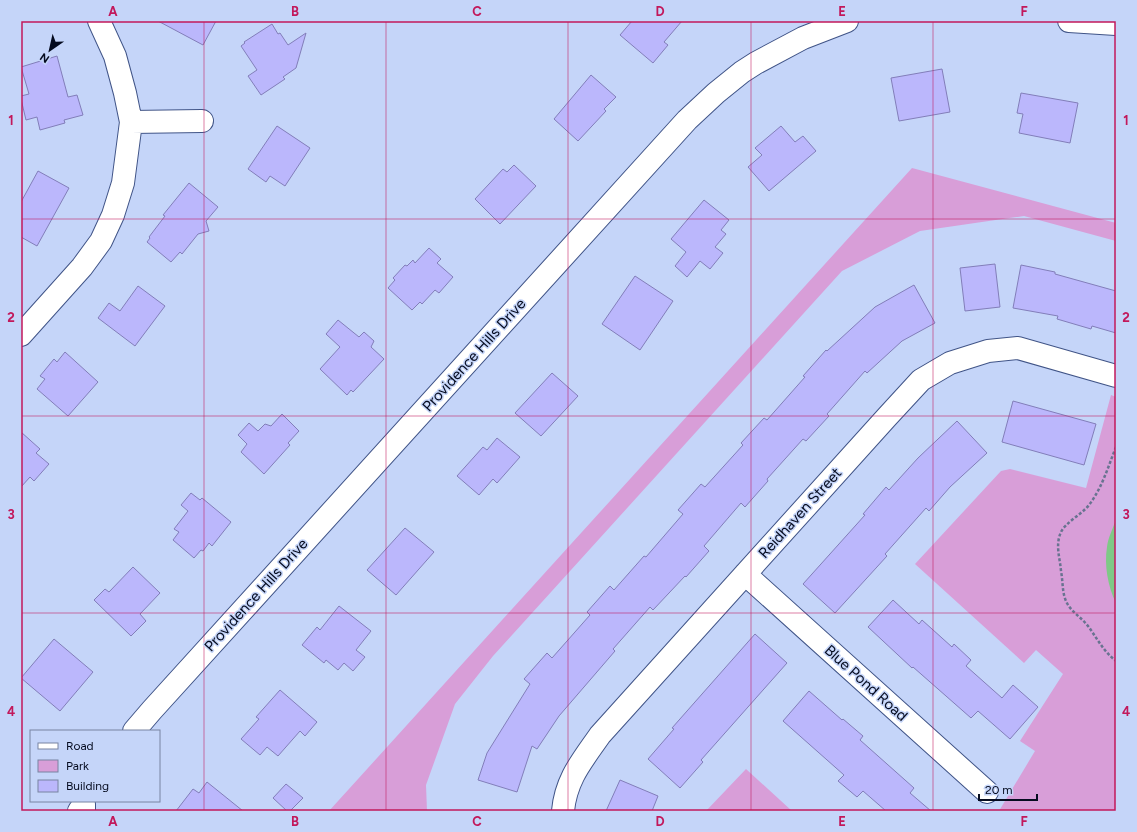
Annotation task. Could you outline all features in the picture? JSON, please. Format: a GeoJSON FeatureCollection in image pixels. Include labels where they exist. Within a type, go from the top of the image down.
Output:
{"type":"FeatureCollection","features":[{"type":"Feature","properties":{"kind":"street"},"geometry":{"type":"LineString","coordinates":[[21,336],[82,267],[101,241],[113,215],[123,183],[131,122],[115,56],[99,21]]}},
{"type":"Feature","properties":{"kind":"street","name":"Providence Hills Drive"},"geometry":{"type":"LineString","coordinates":[[135,730],[687,120],[716,93],[756,63],[802,38],[847,21]]}},
{"type":"Feature","properties":{"kind":"street"},"geometry":{"type":"LineString","coordinates":[[1069,21],[1116,24]]}},
{"type":"Feature","properties":{"kind":"street"},"geometry":{"type":"LineString","coordinates":[[131,122],[202,121]]}},
{"type":"Feature","properties":{"kind":"street","name":"Reidhaven Street"},"geometry":{"type":"LineString","coordinates":[[563,811],[564,797],[575,771],[600,735],[921,380],[950,363],[988,351],[1018,348],[1116,376]]}},
{"type":"Feature","properties":{"kind":"street","name":"Blue Pond Road"},"geometry":{"type":"LineString","coordinates":[[746,574],[987,792]]}},
{"type":"Feature","properties":{"kind":"path"},"geometry":{"type":"LineString","coordinates":[[1116,447],[1095,496],[1083,512],[1062,530],[1058,543],[1058,552],[1066,601],[1070,608],[1088,626],[1105,651],[1116,661]]}},
{"type":"Feature","properties":{"kind":"green space"},"geometry":{"type":"Polygon","coordinates":[[[912,168],[1116,223],[1116,241],[1024,216],[920,231],[842,271],[493,656],[455,704],[426,785],[427,811],[329,811],[912,168]]]}},
{"type":"Feature","properties":{"kind":"green space"},"geometry":{"type":"Polygon","coordinates":[[[1111,395],[1116,397],[1116,811],[999,811],[1035,751],[1020,741],[1063,674],[1036,650],[1024,663],[915,564],[1001,471],[1010,469],[1086,488],[1111,395]]]}},
{"type":"Feature","properties":{"kind":"green space"},"geometry":{"type":"Polygon","coordinates":[[[746,769],[792,811],[706,811],[746,769]]]}},
{"type":"Feature","properties":{"kind":"shaded area"},"geometry":{"type":"Polygon","coordinates":[[[1116,520],[1116,603],[1109,583],[1106,568],[1106,554],[1109,537],[1116,520]]]}},
{"type":"Feature","properties":{"kind":"building"},"geometry":{"type":"Polygon","coordinates":[[[158,21],[216,21],[203,45],[158,21]]]}},
{"type":"Feature","properties":{"kind":"building"},"geometry":{"type":"Polygon","coordinates":[[[632,21],[682,21],[664,42],[668,45],[653,63],[620,35],[632,21]]]}},
{"type":"Feature","properties":{"kind":"building"},"geometry":{"type":"Polygon","coordinates":[[[272,24],[278,34],[280,33],[288,45],[306,33],[296,68],[283,77],[285,79],[261,95],[248,76],[257,70],[241,46],[245,43],[244,42],[272,24]]]}},
{"type":"Feature","properties":{"kind":"building"},"geometry":{"type":"Polygon","coordinates":[[[57,56],[68,97],[77,95],[83,115],[64,120],[65,123],[40,130],[37,117],[26,120],[21,96],[29,94],[21,67],[57,56]]]}},
{"type":"Feature","properties":{"kind":"building"},"geometry":{"type":"Polygon","coordinates":[[[942,69],[950,112],[899,121],[891,78],[942,69]]]}},
{"type":"Feature","properties":{"kind":"building"},"geometry":{"type":"Polygon","coordinates":[[[591,75],[616,97],[604,109],[606,111],[578,141],[554,119],[591,75]]]}},
{"type":"Feature","properties":{"kind":"building"},"geometry":{"type":"Polygon","coordinates":[[[1021,93],[1078,103],[1070,143],[1019,133],[1023,114],[1017,113],[1021,93]]]}},
{"type":"Feature","properties":{"kind":"building"},"geometry":{"type":"Polygon","coordinates":[[[277,126],[310,148],[285,186],[270,176],[266,182],[248,169],[277,126]]]}},
{"type":"Feature","properties":{"kind":"building"},"geometry":{"type":"Polygon","coordinates":[[[781,126],[795,142],[803,136],[816,151],[769,191],[748,167],[762,155],[755,148],[781,126]]]}},
{"type":"Feature","properties":{"kind":"building"},"geometry":{"type":"Polygon","coordinates":[[[514,165],[536,186],[500,224],[475,199],[503,169],[507,172],[514,165]]]}},
{"type":"Feature","properties":{"kind":"building"},"geometry":{"type":"Polygon","coordinates":[[[38,171],[69,188],[37,246],[21,237],[21,202],[38,171]]]}},
{"type":"Feature","properties":{"kind":"building"},"geometry":{"type":"Polygon","coordinates":[[[189,183],[218,207],[206,221],[209,231],[198,234],[182,254],[180,252],[171,262],[147,242],[150,238],[149,237],[165,216],[163,215],[189,183]]]}},
{"type":"Feature","properties":{"kind":"building"},"geometry":{"type":"Polygon","coordinates":[[[704,200],[729,220],[721,230],[726,234],[715,247],[723,253],[710,269],[700,261],[687,277],[675,266],[686,252],[671,239],[704,200]]]}},
{"type":"Feature","properties":{"kind":"building"},"geometry":{"type":"Polygon","coordinates":[[[429,248],[441,259],[437,263],[453,277],[439,293],[435,290],[422,304],[420,302],[412,310],[388,288],[395,280],[393,278],[405,265],[407,266],[413,260],[415,263],[429,248]]]}},
{"type":"Feature","properties":{"kind":"building"},"geometry":{"type":"Polygon","coordinates":[[[995,264],[1000,307],[965,311],[960,268],[995,264]]]}},
{"type":"Feature","properties":{"kind":"building"},"geometry":{"type":"Polygon","coordinates":[[[1021,265],[1055,272],[1055,274],[1116,291],[1116,333],[1092,326],[1091,329],[1057,319],[1058,316],[1013,308],[1021,265]]]}},
{"type":"Feature","properties":{"kind":"building"},"geometry":{"type":"Polygon","coordinates":[[[635,276],[673,301],[640,350],[602,324],[635,276]]]}},
{"type":"Feature","properties":{"kind":"building"},"geometry":{"type":"Polygon","coordinates":[[[914,285],[935,323],[902,341],[867,373],[865,371],[827,414],[829,416],[806,441],[803,439],[767,479],[768,481],[745,507],[741,503],[704,546],[709,551],[686,577],[685,576],[653,610],[650,607],[613,649],[615,651],[559,716],[537,749],[532,746],[517,792],[478,780],[487,753],[530,684],[524,679],[547,653],[552,658],[590,615],[587,612],[610,586],[614,590],[644,556],[646,557],[683,514],[678,510],[701,484],[705,487],[743,445],[741,443],[764,418],[767,420],[805,377],[803,376],[826,350],[827,351],[875,307],[914,285]]]}},
{"type":"Feature","properties":{"kind":"building"},"geometry":{"type":"Polygon","coordinates":[[[138,286],[165,306],[135,346],[98,318],[109,303],[120,311],[138,286]]]}},
{"type":"Feature","properties":{"kind":"building"},"geometry":{"type":"Polygon","coordinates":[[[338,320],[359,337],[364,332],[374,341],[371,347],[384,359],[353,392],[351,390],[347,395],[320,369],[340,347],[326,334],[338,320]]]}},
{"type":"Feature","properties":{"kind":"building"},"geometry":{"type":"Polygon","coordinates":[[[65,352],[98,382],[68,416],[37,389],[45,379],[40,376],[54,359],[57,362],[65,352]]]}},
{"type":"Feature","properties":{"kind":"building"},"geometry":{"type":"Polygon","coordinates":[[[552,373],[578,396],[541,436],[515,413],[552,373]]]}},
{"type":"Feature","properties":{"kind":"building"},"geometry":{"type":"Polygon","coordinates":[[[1013,401],[1096,424],[1084,465],[1002,442],[1013,401]]]}},
{"type":"Feature","properties":{"kind":"building"},"geometry":{"type":"Polygon","coordinates":[[[282,414],[299,431],[288,443],[290,445],[264,474],[241,452],[247,444],[238,435],[249,423],[258,431],[265,424],[271,426],[282,414]]]}},
{"type":"Feature","properties":{"kind":"building"},"geometry":{"type":"Polygon","coordinates":[[[957,421],[987,453],[950,487],[929,511],[926,508],[885,554],[887,556],[835,613],[803,584],[865,515],[863,514],[886,487],[889,490],[918,458],[957,421]]]}},
{"type":"Feature","properties":{"kind":"building"},"geometry":{"type":"Polygon","coordinates":[[[21,432],[40,449],[36,453],[49,464],[34,481],[30,477],[21,487],[21,432]]]}},
{"type":"Feature","properties":{"kind":"building"},"geometry":{"type":"Polygon","coordinates":[[[497,438],[520,457],[497,483],[493,479],[479,495],[457,476],[483,447],[487,450],[497,438]]]}},
{"type":"Feature","properties":{"kind":"building"},"geometry":{"type":"Polygon","coordinates":[[[191,493],[200,500],[202,498],[231,522],[212,546],[209,543],[203,551],[201,550],[194,558],[173,540],[179,532],[174,529],[188,511],[181,505],[191,493]]]}},
{"type":"Feature","properties":{"kind":"building"},"geometry":{"type":"Polygon","coordinates":[[[405,528],[434,552],[396,595],[367,570],[405,528]]]}},
{"type":"Feature","properties":{"kind":"building"},"geometry":{"type":"Polygon","coordinates":[[[133,567],[160,593],[140,614],[146,621],[131,636],[94,600],[105,589],[109,592],[133,567]]]}},
{"type":"Feature","properties":{"kind":"building"},"geometry":{"type":"Polygon","coordinates":[[[893,600],[919,624],[922,620],[952,647],[954,644],[971,660],[966,666],[1002,698],[1013,685],[1038,707],[1010,739],[978,711],[971,718],[913,667],[912,668],[868,627],[893,600]]]}},
{"type":"Feature","properties":{"kind":"building"},"geometry":{"type":"Polygon","coordinates":[[[339,606],[371,631],[356,650],[365,657],[353,671],[344,663],[338,670],[326,660],[324,663],[302,645],[317,627],[320,630],[339,606]]]}},
{"type":"Feature","properties":{"kind":"building"},"geometry":{"type":"Polygon","coordinates":[[[755,634],[787,663],[701,760],[703,762],[680,788],[648,759],[674,729],[672,728],[755,634]]]}},
{"type":"Feature","properties":{"kind":"building"},"geometry":{"type":"Polygon","coordinates":[[[54,639],[93,672],[60,711],[21,678],[54,639]]]}},
{"type":"Feature","properties":{"kind":"building"},"geometry":{"type":"Polygon","coordinates":[[[280,690],[317,722],[305,736],[300,731],[278,756],[267,747],[260,755],[241,739],[259,719],[256,717],[280,690]]]}},
{"type":"Feature","properties":{"kind":"building"},"geometry":{"type":"Polygon","coordinates":[[[809,691],[863,736],[860,740],[914,788],[910,793],[931,811],[886,811],[863,791],[857,797],[838,781],[844,775],[783,721],[809,691]]]}},
{"type":"Feature","properties":{"kind":"building"},"geometry":{"type":"Polygon","coordinates":[[[620,780],[658,796],[652,811],[606,811],[620,780]]]}},
{"type":"Feature","properties":{"kind":"building"},"geometry":{"type":"Polygon","coordinates":[[[207,782],[243,811],[176,811],[193,789],[199,793],[207,782]]]}},
{"type":"Feature","properties":{"kind":"building"},"geometry":{"type":"Polygon","coordinates":[[[286,784],[303,798],[290,811],[287,811],[273,798],[286,784]]]}}]}
